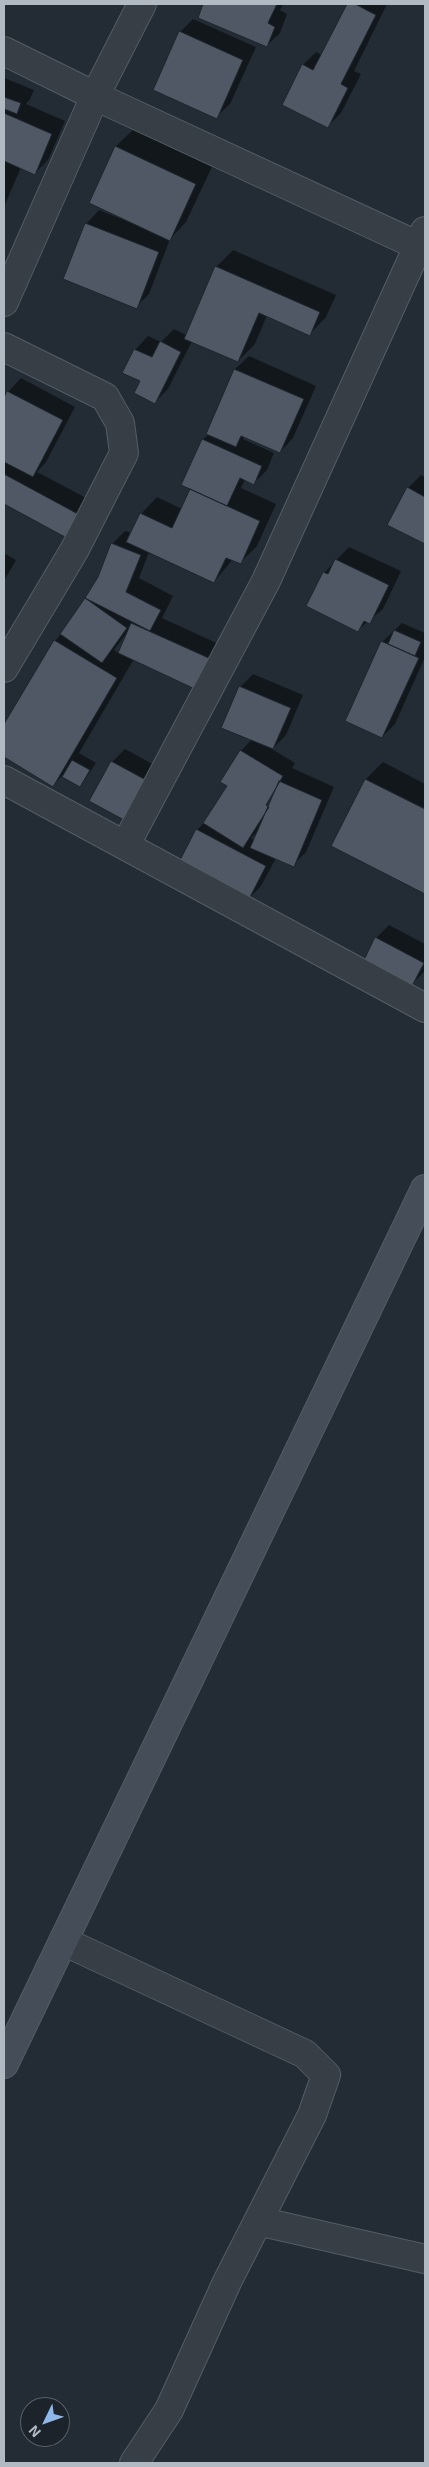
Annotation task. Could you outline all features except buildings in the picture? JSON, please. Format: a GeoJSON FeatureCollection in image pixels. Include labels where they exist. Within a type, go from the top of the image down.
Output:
{"type":"FeatureCollection","features":[{"type":"Feature","properties":{"kind":"main road"},"geometry":{"type":"LineString","coordinates":[[4,2064],[425,1189]]}},
{"type":"Feature","properties":{"kind":"street"},"geometry":{"type":"LineString","coordinates":[[4,302],[94,96],[142,4]]}},
{"type":"Feature","properties":{"kind":"street"},"geometry":{"type":"LineString","coordinates":[[4,51],[94,96],[423,242],[266,581],[126,844]]}},
{"type":"Feature","properties":{"kind":"street"},"geometry":{"type":"LineString","coordinates":[[4,347],[105,397],[120,423],[124,454],[75,549],[4,668]]}},
{"type":"Feature","properties":{"kind":"street"},"geometry":{"type":"LineString","coordinates":[[4,780],[126,844],[425,1008]]}},
{"type":"Feature","properties":{"kind":"street"},"geometry":{"type":"LineString","coordinates":[[63,1941],[305,2054],[326,2075],[312,2115],[227,2282],[169,2410],[134,2463]]}},
{"type":"Feature","properties":{"kind":"street"},"geometry":{"type":"LineString","coordinates":[[258,2221],[425,2259]]}}]}
